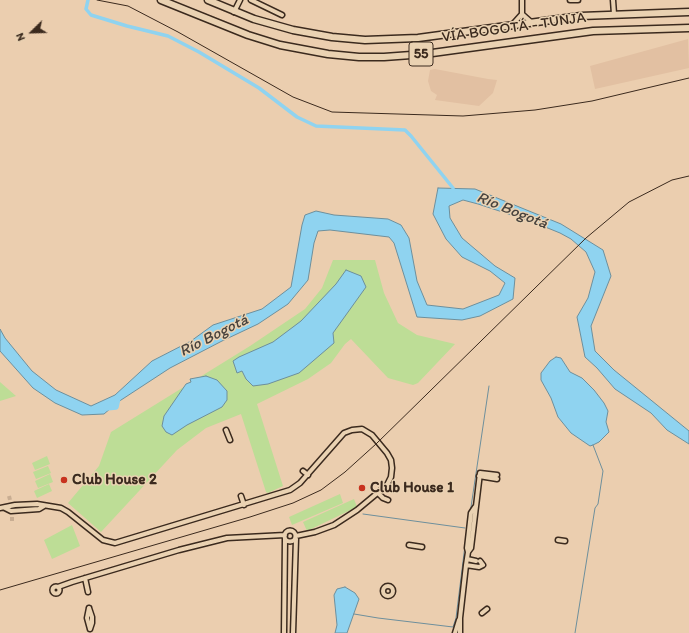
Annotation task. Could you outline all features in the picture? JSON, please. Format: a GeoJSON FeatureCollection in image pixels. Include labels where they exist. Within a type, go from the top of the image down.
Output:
{"type":"FeatureCollection","features":[{"type":"Feature","properties":{"kind":"highway","name":"VÍA BOGOTÁ - TUNJA"},"geometry":{"type":"LineString","coordinates":[[161,0],[248,35],[274,43],[328,54],[358,57],[384,57],[418,54],[593,31],[689,28]]}},
{"type":"Feature","properties":{"kind":"highway","name":"VÍA BOGOTÁ - TUNJA"},"geometry":{"type":"LineString","coordinates":[[208,0],[234,12],[293,30],[351,39],[382,40],[418,38],[581,16],[689,12]]}},
{"type":"Feature","properties":{"kind":"street"},"geometry":{"type":"LineString","coordinates":[[234,12],[240,0]]}},
{"type":"Feature","properties":{"kind":"street"},"geometry":{"type":"LineString","coordinates":[[251,0],[282,15]]}},
{"type":"Feature","properties":{"kind":"street"},"geometry":{"type":"LineString","coordinates":[[513,24],[522,14],[522,0]]}},
{"type":"Feature","properties":{"kind":"street"},"geometry":{"type":"LineString","coordinates":[[570,0],[578,0]]}},
{"type":"Feature","properties":{"kind":"street"},"geometry":{"type":"LineString","coordinates":[[613,0],[614,14]]}},
{"type":"Feature","properties":{"kind":"street"},"geometry":{"type":"LineString","coordinates":[[522,14],[532,22]]}},
{"type":"Feature","properties":{"kind":"street"},"geometry":{"type":"LineString","coordinates":[[0,508],[37,504],[61,508],[103,540],[115,543],[290,490],[308,475],[344,433],[352,430],[362,429],[372,435],[391,460],[391,477],[387,485],[380,492],[357,510],[334,525],[296,538],[290,542],[285,537],[227,538],[85,578],[58,588]]}},
{"type":"Feature","properties":{"kind":"street"},"geometry":{"type":"LineString","coordinates":[[226,430],[230,440]]}},
{"type":"Feature","properties":{"kind":"street"},"geometry":{"type":"LineString","coordinates":[[303,471],[308,475]]}},
{"type":"Feature","properties":{"kind":"street"},"geometry":{"type":"LineString","coordinates":[[460,633],[460,618],[471,513],[475,507],[479,474],[497,477]]}},
{"type":"Feature","properties":{"kind":"street"},"geometry":{"type":"LineString","coordinates":[[241,496],[244,505]]}},
{"type":"Feature","properties":{"kind":"street"},"geometry":{"type":"LineString","coordinates":[[284,633],[285,537],[287,532],[291,531],[294,533],[296,538],[294,633]]}},
{"type":"Feature","properties":{"kind":"street"},"geometry":{"type":"LineString","coordinates":[[558,540],[565,540]]}},
{"type":"Feature","properties":{"kind":"street"},"geometry":{"type":"LineString","coordinates":[[409,545],[422,546]]}},
{"type":"Feature","properties":{"kind":"street"},"geometry":{"type":"LineString","coordinates":[[466,565],[479,567],[483,565],[478,561],[467,559]]}},
{"type":"Feature","properties":{"kind":"street"},"geometry":{"type":"LineString","coordinates":[[85,578],[88,592]]}},
{"type":"Feature","properties":{"kind":"street"},"geometry":{"type":"LineString","coordinates":[[284,587],[290,586],[294,589]]}},
{"type":"Feature","properties":{"kind":"street"},"geometry":{"type":"LineString","coordinates":[[482,613],[487,609]]}},
{"type":"Feature","properties":{"kind":"street"},"geometry":{"type":"LineString","coordinates":[[455,633],[460,618]]}},
{"type":"Feature","properties":{"kind":"shaded area"},"geometry":{"type":"Polygon","coordinates":[[[688,39],[689,68],[595,89],[590,66],[688,39]]]}},
{"type":"Feature","properties":{"kind":"shaded area"},"geometry":{"type":"Polygon","coordinates":[[[435,69],[497,80],[493,93],[479,106],[435,100],[437,95],[431,91],[428,81],[430,70],[435,69]]]}},
{"type":"Feature","properties":{"kind":"green space"},"geometry":{"type":"Polygon","coordinates":[[[333,260],[375,260],[384,293],[398,323],[417,335],[455,344],[418,383],[413,385],[388,378],[351,339],[345,344],[331,363],[308,379],[257,404],[283,486],[268,493],[266,492],[241,414],[206,428],[177,450],[101,532],[68,503],[99,466],[111,432],[250,346],[305,309],[322,288],[333,260]]]}},
{"type":"Feature","properties":{"kind":"green space"},"geometry":{"type":"Polygon","coordinates":[[[0,382],[16,396],[0,401],[0,382]]]}},
{"type":"Feature","properties":{"kind":"green space"},"geometry":{"type":"Polygon","coordinates":[[[47,456],[50,464],[35,470],[32,463],[47,456]]]}},
{"type":"Feature","properties":{"kind":"green space"},"geometry":{"type":"Polygon","coordinates":[[[48,466],[51,473],[36,479],[33,472],[48,466]]]}},
{"type":"Feature","properties":{"kind":"green space"},"geometry":{"type":"Polygon","coordinates":[[[50,474],[53,482],[38,488],[35,481],[50,474]]]}},
{"type":"Feature","properties":{"kind":"green space"},"geometry":{"type":"Polygon","coordinates":[[[49,484],[52,491],[37,498],[34,491],[49,484]]]}},
{"type":"Feature","properties":{"kind":"green space"},"geometry":{"type":"Polygon","coordinates":[[[340,494],[343,503],[292,525],[289,517],[340,494]]]}},
{"type":"Feature","properties":{"kind":"green space"},"geometry":{"type":"Polygon","coordinates":[[[354,499],[357,507],[307,531],[303,522],[354,499]]]}},
{"type":"Feature","properties":{"kind":"green space"},"geometry":{"type":"Polygon","coordinates":[[[72,525],[80,546],[52,559],[44,540],[72,525]]]}},
{"type":"Feature","properties":{"kind":"water"},"geometry":{"type":"Polygon","coordinates":[[[438,188],[475,189],[561,224],[603,250],[611,276],[591,326],[595,351],[614,370],[689,431],[689,444],[667,430],[651,413],[615,389],[597,368],[585,357],[577,317],[588,298],[595,272],[586,252],[571,239],[560,233],[533,222],[463,200],[449,206],[450,218],[462,238],[495,266],[515,278],[513,299],[480,316],[462,320],[417,317],[394,243],[389,237],[330,230],[318,231],[314,243],[308,280],[288,304],[258,324],[170,368],[118,402],[104,414],[82,415],[55,403],[33,388],[0,351],[0,329],[5,338],[32,371],[56,390],[91,406],[115,395],[152,361],[191,341],[213,325],[262,309],[291,287],[305,215],[316,211],[334,215],[388,219],[401,225],[409,238],[417,281],[427,305],[463,309],[499,295],[505,283],[490,271],[462,257],[446,239],[433,214],[438,188]]]}},
{"type":"Feature","properties":{"kind":"water"},"geometry":{"type":"Polygon","coordinates":[[[346,270],[361,276],[366,287],[333,333],[334,343],[299,373],[268,384],[253,386],[246,379],[242,371],[237,373],[233,361],[273,342],[301,321],[336,284],[346,270]]]}},
{"type":"Feature","properties":{"kind":"water"},"geometry":{"type":"Polygon","coordinates":[[[556,357],[561,358],[570,372],[582,378],[594,390],[608,411],[606,422],[609,432],[599,442],[593,445],[590,446],[571,433],[558,417],[551,398],[541,380],[541,373],[550,361],[556,357]]]}},
{"type":"Feature","properties":{"kind":"water"},"geometry":{"type":"Polygon","coordinates":[[[206,376],[217,380],[227,391],[227,400],[222,407],[187,425],[172,435],[166,432],[162,426],[164,416],[186,384],[191,382],[190,379],[206,376]]]}},
{"type":"Feature","properties":{"kind":"water"},"geometry":{"type":"Polygon","coordinates":[[[345,587],[355,593],[359,599],[347,633],[335,633],[337,625],[334,595],[337,589],[345,587]]]}},
{"type":"Feature","properties":{"kind":"waterway"},"geometry":{"type":"LineString","coordinates":[[88,0],[86,9],[91,15],[168,36],[199,52],[259,88],[297,117],[316,126],[405,130],[453,188]]}},
{"type":"Feature","properties":{"kind":"waterway"},"geometry":{"type":"LineString","coordinates":[[354,614],[453,627],[456,618],[469,513],[489,386]]}},
{"type":"Feature","properties":{"kind":"waterway","name":"Río Bogotá"},"geometry":{"type":"LineString","coordinates":[[106,408],[116,407],[118,398]]}},
{"type":"Feature","properties":{"kind":"waterway"},"geometry":{"type":"LineString","coordinates":[[575,633],[595,508],[598,504],[603,471],[593,445]]}},
{"type":"Feature","properties":{"kind":"waterway"},"geometry":{"type":"LineString","coordinates":[[363,514],[465,528]]}},
{"type":"Feature","properties":{"kind":"tunnel"},"geometry":{"type":"LineString","coordinates":[[9,496],[10,500]]}},
{"type":"Feature","properties":{"kind":"railway"},"geometry":{"type":"LineString","coordinates":[[97,0],[128,6],[178,32],[293,97],[332,112],[463,116],[535,110],[592,101],[689,78]]}},
{"type":"Feature","properties":{"kind":"railway"},"geometry":{"type":"LineString","coordinates":[[0,590],[250,517],[293,503],[321,490],[345,472],[376,444],[586,238],[629,202],[672,180],[689,176]]}},
{"type":"Feature","properties":{"kind":"place","name":"Club House 2"},"geometry":{"type":"Point","coordinates":[64,480]}},
{"type":"Feature","properties":{"kind":"place","name":"Club House 1"},"geometry":{"type":"Point","coordinates":[362,488]}}]}
